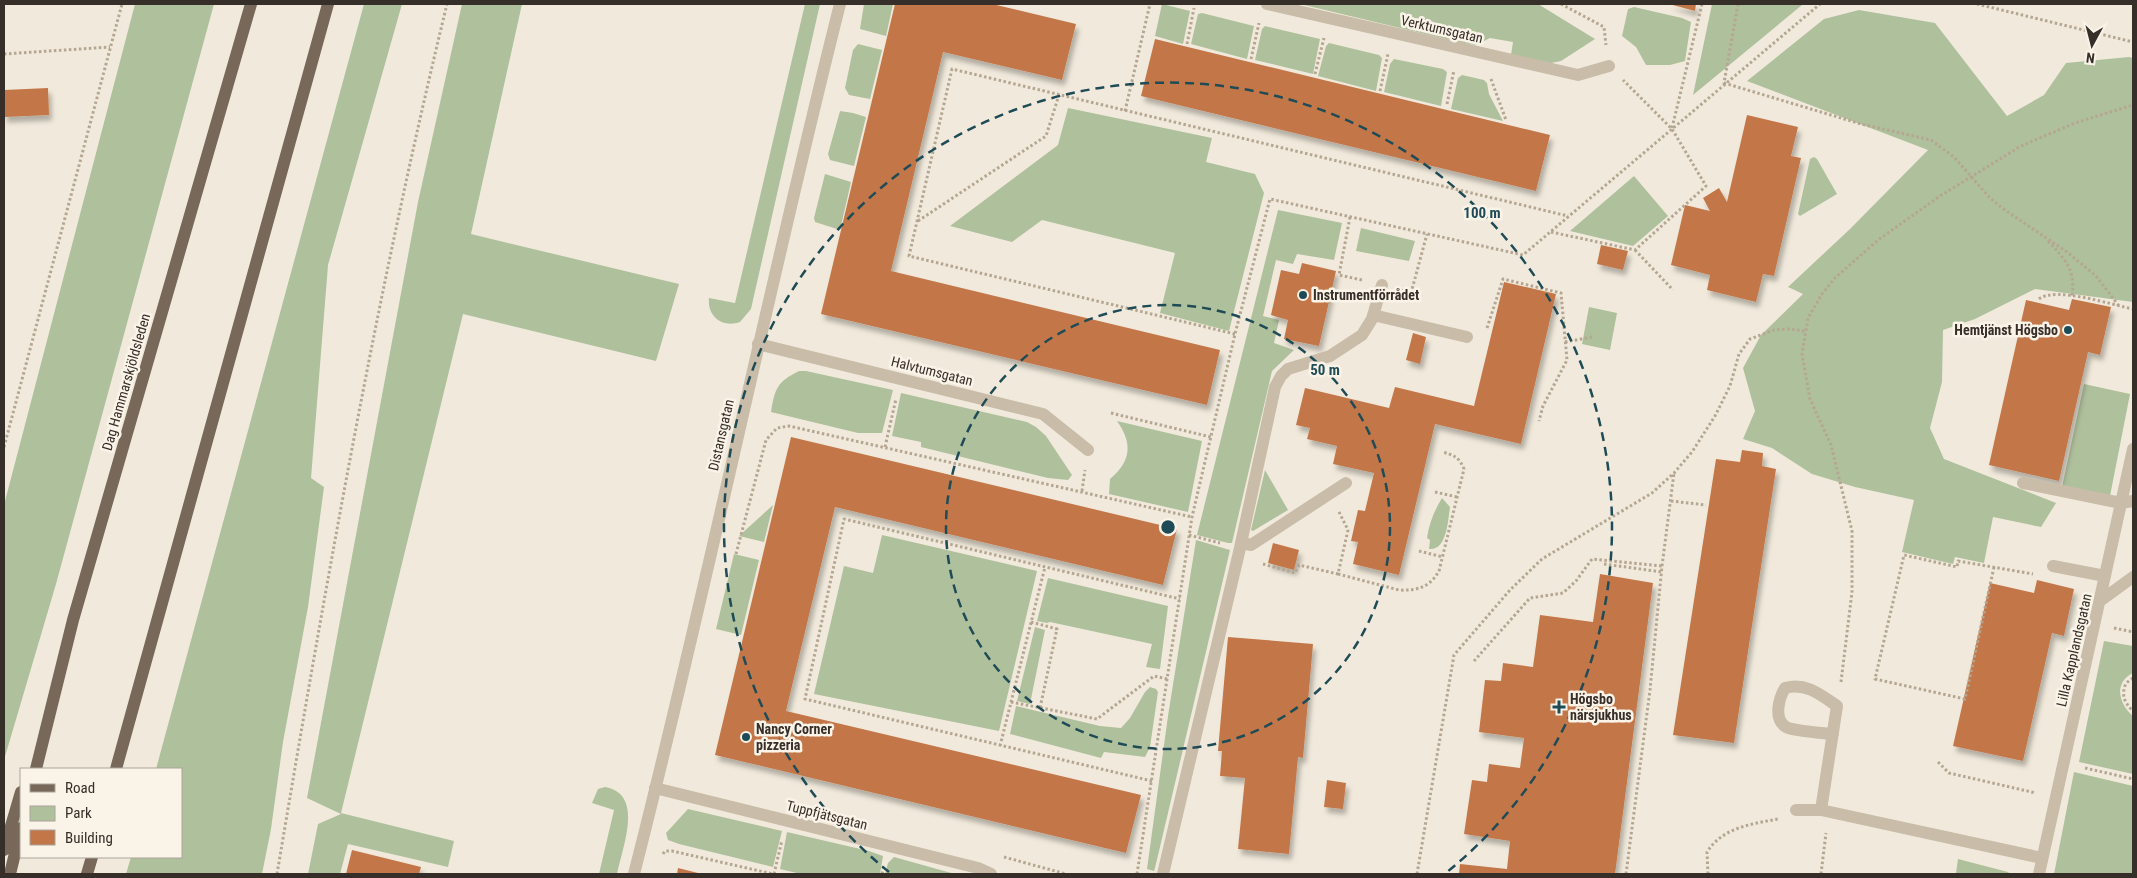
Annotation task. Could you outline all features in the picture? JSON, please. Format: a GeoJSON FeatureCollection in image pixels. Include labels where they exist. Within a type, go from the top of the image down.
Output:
{"type":"FeatureCollection","features":[{"type":"Feature","properties":{"kind":"main road","name":"Dag Hammarskjöldsleden"},"geometry":{"type":"LineString","coordinates":[[36,768],[73,620],[251,4]]}},
{"type":"Feature","properties":{"kind":"main road"},"geometry":{"type":"LineString","coordinates":[[116,768],[328,4]]}},
{"type":"Feature","properties":{"kind":"main road"},"geometry":{"type":"LineString","coordinates":[[28,768],[73,620]]}},
{"type":"Feature","properties":{"kind":"main road"},"geometry":{"type":"LineString","coordinates":[[4,850],[20,795]]}},
{"type":"Feature","properties":{"kind":"main road"},"geometry":{"type":"LineString","coordinates":[[10,874],[20,832]]}},
{"type":"Feature","properties":{"kind":"main road"},"geometry":{"type":"LineString","coordinates":[[87,874],[92,858]]}},
{"type":"Feature","properties":{"kind":"street","name":"Distansgatan"},"geometry":{"type":"LineString","coordinates":[[634,874],[656,788],[758,344],[840,4]]}},
{"type":"Feature","properties":{"kind":"street","name":"Verktumsgatan"},"geometry":{"type":"LineString","coordinates":[[1267,4],[1578,75],[1609,66]]}},
{"type":"Feature","properties":{"kind":"street"},"geometry":{"type":"LineString","coordinates":[[1163,874],[1244,545],[1275,387],[1281,376],[1288,369],[1330,356],[1362,335],[1373,316],[1382,285]]}},
{"type":"Feature","properties":{"kind":"street"},"geometry":{"type":"LineString","coordinates":[[1373,316],[1467,337]]}},
{"type":"Feature","properties":{"kind":"street","name":"Halvtumsgatan"},"geometry":{"type":"LineString","coordinates":[[758,344],[1043,414],[1088,450]]}},
{"type":"Feature","properties":{"kind":"street","name":"Lilla Kapplandsgatan"},"geometry":{"type":"LineString","coordinates":[[2038,874],[2105,576],[2127,502],[2133,449]]}},
{"type":"Feature","properties":{"kind":"street"},"geometry":{"type":"LineString","coordinates":[[1244,545],[1346,483]]}},
{"type":"Feature","properties":{"kind":"street"},"geometry":{"type":"LineString","coordinates":[[2023,483],[2127,502]]}},
{"type":"Feature","properties":{"kind":"street"},"geometry":{"type":"LineString","coordinates":[[2053,566],[2105,576]]}},
{"type":"Feature","properties":{"kind":"street"},"geometry":{"type":"LineString","coordinates":[[2100,601],[2133,577]]}},
{"type":"Feature","properties":{"kind":"street"},"geometry":{"type":"LineString","coordinates":[[1824,811],[1837,706],[1807,687],[1794,685],[1785,688],[1778,708],[1780,720],[1787,727],[1833,734]]}},
{"type":"Feature","properties":{"kind":"street","name":"Tuppfjätsgatan"},"geometry":{"type":"LineString","coordinates":[[656,788],[978,868],[991,874]]}},
{"type":"Feature","properties":{"kind":"street"},"geometry":{"type":"LineString","coordinates":[[1796,810],[1824,811],[2042,858]]}},
{"type":"Feature","properties":{"kind":"path"},"geometry":{"type":"LineString","coordinates":[[4,447],[122,4]]}},
{"type":"Feature","properties":{"kind":"path"},"geometry":{"type":"LineString","coordinates":[[277,874],[334,542],[381,298],[424,97],[447,4]]}},
{"type":"Feature","properties":{"kind":"path"},"geometry":{"type":"LineString","coordinates":[[1125,111],[1150,4]]}},
{"type":"Feature","properties":{"kind":"path"},"geometry":{"type":"LineString","coordinates":[[1635,250],[1706,186],[1672,129],[1702,4]]}},
{"type":"Feature","properties":{"kind":"path"},"geometry":{"type":"LineString","coordinates":[[1724,83],[1738,4]]}},
{"type":"Feature","properties":{"kind":"path"},"geometry":{"type":"LineString","coordinates":[[1137,874],[1192,517],[1234,334],[1270,199],[1523,255],[1724,83],[1820,4]]}},
{"type":"Feature","properties":{"kind":"path"},"geometry":{"type":"LineString","coordinates":[[1977,4],[2133,42]]}},
{"type":"Feature","properties":{"kind":"path"},"geometry":{"type":"LineString","coordinates":[[1187,44],[1194,8]]}},
{"type":"Feature","properties":{"kind":"path"},"geometry":{"type":"LineString","coordinates":[[1251,59],[1259,23]]}},
{"type":"Feature","properties":{"kind":"path"},"geometry":{"type":"LineString","coordinates":[[1315,74],[1324,38]]}},
{"type":"Feature","properties":{"kind":"path"},"geometry":{"type":"LineString","coordinates":[[4,54],[111,47]]}},
{"type":"Feature","properties":{"kind":"path"},"geometry":{"type":"LineString","coordinates":[[1380,90],[1388,54]]}},
{"type":"Feature","properties":{"kind":"path"},"geometry":{"type":"LineString","coordinates":[[1234,334],[909,256],[952,69],[1569,216]]}},
{"type":"Feature","properties":{"kind":"path"},"geometry":{"type":"LineString","coordinates":[[1447,104],[1454,70]]}},
{"type":"Feature","properties":{"kind":"path"},"geometry":{"type":"LineString","coordinates":[[1491,79],[1506,120]]}},
{"type":"Feature","properties":{"kind":"path"},"geometry":{"type":"LineString","coordinates":[[1724,83],[1861,124],[1931,140],[1954,157],[1989,197],[2002,208],[2067,252],[2096,276],[2119,306]]}},
{"type":"Feature","properties":{"kind":"path"},"geometry":{"type":"LineString","coordinates":[[917,221],[1046,136],[1059,95]]}},
{"type":"Feature","properties":{"kind":"path"},"geometry":{"type":"LineString","coordinates":[[1837,706],[1852,592],[1852,531],[1831,444],[1810,399],[1802,354],[1808,318],[1835,278],[1878,240],[1971,176],[2021,146],[2075,122],[2133,105]]}},
{"type":"Feature","properties":{"kind":"path"},"geometry":{"type":"LineString","coordinates":[[1350,217],[1339,275],[1365,281]]}},
{"type":"Feature","properties":{"kind":"path"},"geometry":{"type":"LineString","coordinates":[[1550,232],[1635,250],[1673,290]]}},
{"type":"Feature","properties":{"kind":"path"},"geometry":{"type":"LineString","coordinates":[[1382,285],[1411,293],[1427,234]]}},
{"type":"Feature","properties":{"kind":"path"},"geometry":{"type":"LineString","coordinates":[[2044,236],[2069,266],[2074,282],[2072,296]]}},
{"type":"Feature","properties":{"kind":"path"},"geometry":{"type":"LineString","coordinates":[[1467,337],[1483,342],[1503,279],[1561,293],[1567,360],[1543,406],[1539,421]]}},
{"type":"Feature","properties":{"kind":"path"},"geometry":{"type":"LineString","coordinates":[[2039,299],[2048,294],[2072,296],[2133,309]]}},
{"type":"Feature","properties":{"kind":"path"},"geometry":{"type":"LineString","coordinates":[[1417,874],[1454,656],[1510,590],[1542,559],[1652,493],[1674,473],[1692,452],[1715,416],[1730,386],[1740,354],[1750,339],[1774,330],[1805,331]]}},
{"type":"Feature","properties":{"kind":"path"},"geometry":{"type":"LineString","coordinates":[[1566,342],[1592,337]]}},
{"type":"Feature","properties":{"kind":"path"},"geometry":{"type":"LineString","coordinates":[[884,448],[901,379]]}},
{"type":"Feature","properties":{"kind":"path"},"geometry":{"type":"LineString","coordinates":[[1110,413],[1211,437]]}},
{"type":"Feature","properties":{"kind":"path"},"geometry":{"type":"LineString","coordinates":[[735,554],[766,440],[777,428],[789,426],[1192,517]]}},
{"type":"Feature","properties":{"kind":"path"},"geometry":{"type":"LineString","coordinates":[[1189,535],[1244,545],[1262,564],[1295,573],[1299,565],[1399,590],[1419,589],[1435,578],[1439,571],[1464,469],[1461,460],[1454,454],[1442,452]]}},
{"type":"Feature","properties":{"kind":"path"},"geometry":{"type":"LineString","coordinates":[[1626,874],[1650,690],[1662,566],[1674,473]]}},
{"type":"Feature","properties":{"kind":"path"},"geometry":{"type":"LineString","coordinates":[[1435,492],[1457,497]]}},
{"type":"Feature","properties":{"kind":"path"},"geometry":{"type":"LineString","coordinates":[[1329,494],[1348,530],[1338,574]]}},
{"type":"Feature","properties":{"kind":"path"},"geometry":{"type":"LineString","coordinates":[[1671,501],[1706,505]]}},
{"type":"Feature","properties":{"kind":"path"},"geometry":{"type":"LineString","coordinates":[[1152,781],[805,699],[844,519],[1180,599]]}},
{"type":"Feature","properties":{"kind":"path"},"geometry":{"type":"LineString","coordinates":[[1419,551],[1442,557]]}},
{"type":"Feature","properties":{"kind":"path"},"geometry":{"type":"LineString","coordinates":[[1994,567],[1965,699],[1875,679],[1904,555],[1957,567],[1958,561],[1994,567],[2042,576],[2050,574],[2053,566]]}},
{"type":"Feature","properties":{"kind":"path"},"geometry":{"type":"LineString","coordinates":[[1474,661],[1530,598],[1563,593],[1576,581],[1592,559],[1662,566]]}},
{"type":"Feature","properties":{"kind":"path"},"geometry":{"type":"LineString","coordinates":[[1604,564],[1662,572]]}},
{"type":"Feature","properties":{"kind":"path"},"geometry":{"type":"LineString","coordinates":[[1000,746],[1045,567]]}},
{"type":"Feature","properties":{"kind":"path"},"geometry":{"type":"LineString","coordinates":[[1031,622],[1057,629],[1040,708]]}},
{"type":"Feature","properties":{"kind":"path"},"geometry":{"type":"LineString","coordinates":[[1011,702],[1097,719],[1154,676],[1167,679]]}},
{"type":"Feature","properties":{"kind":"path"},"geometry":{"type":"LineString","coordinates":[[2133,678],[2126,683],[2123,696],[2133,711]]}},
{"type":"Feature","properties":{"kind":"path"},"geometry":{"type":"LineString","coordinates":[[1938,762],[1948,772],[2056,797]]}},
{"type":"Feature","properties":{"kind":"path"},"geometry":{"type":"LineString","coordinates":[[2064,763],[2133,779]]}},
{"type":"Feature","properties":{"kind":"path"},"geometry":{"type":"LineString","coordinates":[[1708,874],[1707,852],[1716,841],[1736,828],[1759,821],[1777,820],[1796,810]]}},
{"type":"Feature","properties":{"kind":"path"},"geometry":{"type":"LineString","coordinates":[[1821,874],[1826,843],[1824,811]]}},
{"type":"Feature","properties":{"kind":"path"},"geometry":{"type":"LineString","coordinates":[[665,851],[672,850],[774,874],[787,820]]}},
{"type":"Feature","properties":{"kind":"path"},"geometry":{"type":"LineString","coordinates":[[1000,856],[1066,874]]}},
{"type":"Feature","properties":{"kind":"green space"},"geometry":{"type":"Polygon","coordinates":[[[135,4],[214,4],[56,584],[4,760],[4,505],[135,4]]]}},
{"type":"Feature","properties":{"kind":"green space"},"geometry":{"type":"Polygon","coordinates":[[[364,4],[402,4],[328,265],[311,478],[324,487],[308,607],[283,742],[271,829],[262,874],[126,874],[131,858],[182,858],[182,768],[156,768],[364,4]]]}},
{"type":"Feature","properties":{"kind":"green space"},"geometry":{"type":"Polygon","coordinates":[[[462,4],[522,4],[471,234],[679,284],[656,361],[463,314],[341,813],[454,841],[448,867],[348,844],[340,874],[308,874],[318,824],[341,814],[307,798],[418,202],[462,4]]]}},
{"type":"Feature","properties":{"kind":"green space"},"geometry":{"type":"Polygon","coordinates":[[[805,4],[820,4],[751,309],[740,322],[722,322],[713,316],[709,305],[709,298],[735,303],[805,4]]]}},
{"type":"Feature","properties":{"kind":"green space"},"geometry":{"type":"Polygon","coordinates":[[[864,4],[893,4],[886,36],[860,29],[864,4]]]}},
{"type":"Feature","properties":{"kind":"green space"},"geometry":{"type":"Polygon","coordinates":[[[1162,4],[1190,11],[1183,44],[1155,36],[1162,4]]]}},
{"type":"Feature","properties":{"kind":"green space"},"geometry":{"type":"Polygon","coordinates":[[[1300,4],[1538,4],[1595,39],[1561,61],[1551,63],[1511,55],[1513,42],[1490,38],[1476,45],[1463,43],[1300,4]]]}},
{"type":"Feature","properties":{"kind":"green space"},"geometry":{"type":"Polygon","coordinates":[[[1712,4],[1802,5],[1693,95],[1712,4]]]}},
{"type":"Feature","properties":{"kind":"green space"},"geometry":{"type":"Polygon","coordinates":[[[1634,7],[1682,18],[1691,22],[1685,61],[1670,65],[1646,65],[1636,47],[1622,36],[1628,9],[1634,7]]]}},
{"type":"Feature","properties":{"kind":"green space"},"geometry":{"type":"Polygon","coordinates":[[[1859,10],[1935,23],[2007,116],[2044,95],[2066,63],[2133,58],[2133,302],[2035,289],[1975,319],[1943,330],[1942,382],[1930,428],[1944,459],[2056,503],[2041,527],[1993,517],[1984,563],[1955,557],[1953,564],[1902,552],[1914,500],[1855,487],[1812,474],[1772,448],[1743,439],[1755,411],[1743,368],[1761,335],[1803,294],[1788,287],[1850,229],[1928,150],[1747,81],[1824,19],[1859,10]]]}},
{"type":"Feature","properties":{"kind":"green space"},"geometry":{"type":"Polygon","coordinates":[[[1202,13],[1254,26],[1247,59],[1191,44],[1198,14],[1202,13]]]}},
{"type":"Feature","properties":{"kind":"green space"},"geometry":{"type":"Polygon","coordinates":[[[1265,26],[1320,39],[1313,74],[1255,60],[1262,29],[1265,26]]]}},
{"type":"Feature","properties":{"kind":"green space"},"geometry":{"type":"Polygon","coordinates":[[[1329,43],[1379,55],[1382,58],[1376,91],[1318,76],[1326,46],[1329,43]]]}},
{"type":"Feature","properties":{"kind":"green space"},"geometry":{"type":"Polygon","coordinates":[[[858,44],[882,50],[870,99],[849,95],[845,88],[853,50],[858,44]]]}},
{"type":"Feature","properties":{"kind":"green space"},"geometry":{"type":"Polygon","coordinates":[[[1394,59],[1443,69],[1447,72],[1441,106],[1384,92],[1390,64],[1394,59]]]}},
{"type":"Feature","properties":{"kind":"green space"},"geometry":{"type":"Polygon","coordinates":[[[1462,75],[1484,80],[1487,83],[1489,94],[1503,121],[1451,109],[1458,78],[1462,75]]]}},
{"type":"Feature","properties":{"kind":"green space"},"geometry":{"type":"Polygon","coordinates":[[[1068,108],[1212,138],[1206,162],[1255,174],[1264,193],[1229,331],[1160,313],[1175,253],[1042,220],[1012,242],[950,226],[1058,145],[1068,108]]]}},
{"type":"Feature","properties":{"kind":"green space"},"geometry":{"type":"Polygon","coordinates":[[[840,111],[866,117],[854,166],[830,160],[828,154],[840,111]]]}},
{"type":"Feature","properties":{"kind":"green space"},"geometry":{"type":"Polygon","coordinates":[[[1814,157],[1837,194],[1800,216],[1798,214],[1810,159],[1814,157]]]}},
{"type":"Feature","properties":{"kind":"green space"},"geometry":{"type":"Polygon","coordinates":[[[825,174],[851,182],[840,230],[815,222],[814,218],[825,174]]]}},
{"type":"Feature","properties":{"kind":"green space"},"geometry":{"type":"Polygon","coordinates":[[[1634,176],[1668,216],[1633,246],[1570,231],[1634,176]]]}},
{"type":"Feature","properties":{"kind":"green space"},"geometry":{"type":"Polygon","coordinates":[[[1278,210],[1342,223],[1334,260],[1297,254],[1293,264],[1276,260],[1263,316],[1279,320],[1274,343],[1294,350],[1272,371],[1232,543],[1228,543],[1197,535],[1278,210]]]}},
{"type":"Feature","properties":{"kind":"green space"},"geometry":{"type":"Polygon","coordinates":[[[1361,228],[1415,241],[1409,261],[1356,251],[1361,228]]]}},
{"type":"Feature","properties":{"kind":"green space"},"geometry":{"type":"Polygon","coordinates":[[[1589,307],[1617,313],[1610,350],[1582,344],[1589,307]]]}},
{"type":"Feature","properties":{"kind":"green space"},"geometry":{"type":"Polygon","coordinates":[[[799,371],[893,390],[882,433],[858,433],[771,412],[778,387],[782,382],[799,371]]]}},
{"type":"Feature","properties":{"kind":"green space"},"geometry":{"type":"Polygon","coordinates":[[[2084,384],[2130,394],[2110,496],[2062,487],[2084,384]]]}},
{"type":"Feature","properties":{"kind":"green space"},"geometry":{"type":"Polygon","coordinates":[[[901,393],[1027,422],[1046,436],[1072,475],[1068,480],[1048,478],[921,447],[921,442],[892,436],[901,393]]]}},
{"type":"Feature","properties":{"kind":"green space"},"geometry":{"type":"Polygon","coordinates":[[[1117,421],[1202,441],[1188,512],[1109,494],[1110,479],[1122,466],[1127,452],[1126,437],[1117,421]]]}},
{"type":"Feature","properties":{"kind":"green space"},"geometry":{"type":"Polygon","coordinates":[[[1265,470],[1288,510],[1253,531],[1251,530],[1265,470]]]}},
{"type":"Feature","properties":{"kind":"green space"},"geometry":{"type":"Polygon","coordinates":[[[1442,498],[1450,507],[1446,534],[1440,545],[1429,549],[1430,540],[1427,538],[1429,528],[1442,498]]]}},
{"type":"Feature","properties":{"kind":"green space"},"geometry":{"type":"Polygon","coordinates":[[[773,505],[764,542],[739,536],[773,505]]]}},
{"type":"Feature","properties":{"kind":"green space"},"geometry":{"type":"Polygon","coordinates":[[[882,535],[1037,571],[999,731],[814,694],[844,566],[873,573],[882,535]]]}},
{"type":"Feature","properties":{"kind":"green space"},"geometry":{"type":"Polygon","coordinates":[[[1196,540],[1230,550],[1154,871],[1147,869],[1168,716],[1196,540]]]}},
{"type":"Feature","properties":{"kind":"green space"},"geometry":{"type":"Polygon","coordinates":[[[734,554],[759,560],[741,635],[716,629],[734,554]]]}},
{"type":"Feature","properties":{"kind":"green space"},"geometry":{"type":"Polygon","coordinates":[[[1048,578],[1168,606],[1160,669],[1146,667],[1152,644],[1050,622],[1037,621],[1048,578]]]}},
{"type":"Feature","properties":{"kind":"green space"},"geometry":{"type":"Polygon","coordinates":[[[1035,627],[1045,630],[1030,704],[1017,701],[1035,627]]]}},
{"type":"Feature","properties":{"kind":"green space"},"geometry":{"type":"Polygon","coordinates":[[[2104,641],[2133,646],[2133,673],[2123,682],[2120,694],[2124,706],[2133,716],[2133,774],[2079,762],[2104,641]]]}},
{"type":"Feature","properties":{"kind":"green space"},"geometry":{"type":"Polygon","coordinates":[[[1150,687],[1158,692],[1150,747],[1145,757],[1104,752],[1101,758],[1010,734],[1016,706],[1100,726],[1121,728],[1130,718],[1150,687]]]}},
{"type":"Feature","properties":{"kind":"green space"},"geometry":{"type":"Polygon","coordinates":[[[2074,772],[2133,786],[2133,874],[2054,874],[2074,772]]]}},
{"type":"Feature","properties":{"kind":"green space"},"geometry":{"type":"Polygon","coordinates":[[[605,787],[617,792],[624,800],[628,811],[626,837],[617,874],[599,874],[614,810],[592,803],[598,789],[605,787]]]}},
{"type":"Feature","properties":{"kind":"green space"},"geometry":{"type":"Polygon","coordinates":[[[688,809],[782,831],[773,867],[668,840],[666,833],[688,809]]]}},
{"type":"Feature","properties":{"kind":"green space"},"geometry":{"type":"Polygon","coordinates":[[[787,832],[883,856],[880,874],[801,874],[780,869],[787,832]]]}},
{"type":"Feature","properties":{"kind":"green space"},"geometry":{"type":"Polygon","coordinates":[[[894,857],[955,874],[885,874],[888,863],[894,857]]]}},
{"type":"Feature","properties":{"kind":"green space"},"geometry":{"type":"Polygon","coordinates":[[[1958,859],[2008,872],[2010,874],[1956,873],[1958,859]]]}},
{"type":"Feature","properties":{"kind":"building"},"geometry":{"type":"Polygon","coordinates":[[[895,4],[992,4],[1076,24],[1062,80],[943,52],[891,271],[1220,350],[1207,405],[821,314],[895,4]]]}},
{"type":"Feature","properties":{"kind":"building"},"geometry":{"type":"Polygon","coordinates":[[[1669,4],[1696,4],[1695,11],[1669,4]]]}},
{"type":"Feature","properties":{"kind":"building"},"geometry":{"type":"Polygon","coordinates":[[[1155,39],[1550,135],[1536,191],[1141,96],[1155,39]]]}},
{"type":"Feature","properties":{"kind":"building"},"geometry":{"type":"Polygon","coordinates":[[[48,88],[49,115],[4,117],[4,90],[48,88]]]}},
{"type":"Feature","properties":{"kind":"building"},"geometry":{"type":"Polygon","coordinates":[[[1747,115],[1798,127],[1791,156],[1801,158],[1774,276],[1763,274],[1756,302],[1707,290],[1710,275],[1671,265],[1685,205],[1710,211],[1703,198],[1719,188],[1727,202],[1747,115]]]}},
{"type":"Feature","properties":{"kind":"building"},"geometry":{"type":"Polygon","coordinates":[[[1601,245],[1628,251],[1623,270],[1597,264],[1601,245]]]}},
{"type":"Feature","properties":{"kind":"building","name":"Instrumentförrådet"},"geometry":{"type":"Polygon","coordinates":[[[1302,263],[1336,271],[1319,346],[1284,339],[1288,320],[1271,315],[1281,270],[1299,274],[1302,263]]]}},
{"type":"Feature","properties":{"kind":"building"},"geometry":{"type":"Polygon","coordinates":[[[1504,282],[1556,294],[1521,444],[1435,424],[1399,575],[1353,564],[1358,542],[1351,541],[1358,510],[1365,511],[1374,473],[1333,464],[1337,446],[1307,439],[1310,428],[1296,425],[1305,388],[1389,408],[1395,387],[1474,406],[1504,282]]]}},
{"type":"Feature","properties":{"kind":"building"},"geometry":{"type":"Polygon","coordinates":[[[2072,299],[2111,307],[2100,355],[2088,352],[2059,481],[1989,465],[2026,300],[2069,310],[2072,299]]]}},
{"type":"Feature","properties":{"kind":"building"},"geometry":{"type":"Polygon","coordinates":[[[1413,333],[1426,337],[1420,364],[1406,360],[1413,333]]]}},
{"type":"Feature","properties":{"kind":"building"},"geometry":{"type":"Polygon","coordinates":[[[791,437],[1177,529],[1163,585],[835,507],[786,711],[1141,795],[1126,853],[715,755],[791,437]]]}},
{"type":"Feature","properties":{"kind":"building"},"geometry":{"type":"Polygon","coordinates":[[[1742,450],[1763,453],[1762,466],[1776,469],[1734,743],[1673,735],[1716,459],[1740,462],[1742,450]]]}},
{"type":"Feature","properties":{"kind":"building"},"geometry":{"type":"Polygon","coordinates":[[[1273,543],[1299,550],[1294,570],[1268,563],[1273,543]]]}},
{"type":"Feature","properties":{"kind":"building","name":"Högsbo närsjukhus"},"geometry":{"type":"Polygon","coordinates":[[[1600,574],[1653,583],[1615,874],[1459,874],[1460,864],[1507,869],[1510,841],[1464,834],[1472,780],[1487,782],[1489,764],[1520,768],[1524,738],[1479,732],[1485,680],[1501,681],[1503,663],[1533,667],[1540,615],[1593,622],[1600,574]]]}},
{"type":"Feature","properties":{"kind":"building"},"geometry":{"type":"Polygon","coordinates":[[[2037,580],[2074,589],[2064,636],[2052,633],[2023,761],[1953,746],[1990,583],[2034,593],[2037,580]]]}},
{"type":"Feature","properties":{"kind":"building"},"geometry":{"type":"Polygon","coordinates":[[[1228,637],[1313,644],[1303,758],[1298,757],[1289,854],[1238,849],[1245,778],[1220,776],[1222,751],[1218,751],[1228,637]]]}},
{"type":"Feature","properties":{"kind":"building"},"geometry":{"type":"Polygon","coordinates":[[[1327,780],[1346,783],[1343,809],[1324,807],[1327,780]]]}},
{"type":"Feature","properties":{"kind":"building"},"geometry":{"type":"Polygon","coordinates":[[[352,850],[421,867],[419,874],[346,874],[352,850]]]}},
{"type":"Feature","properties":{"kind":"building"},"geometry":{"type":"Polygon","coordinates":[[[678,868],[702,874],[677,874],[678,868]]]}},
{"type":"Feature","properties":{"kind":"place","name":"Instrumentförrådet"},"geometry":{"type":"Point","coordinates":[1303,295]}},
{"type":"Feature","properties":{"kind":"place","name":"Hemtjänst Högsbo"},"geometry":{"type":"Point","coordinates":[2068,330]}},
{"type":"Feature","properties":{"kind":"place","name":"Högsbo närsjukhus"},"geometry":{"type":"Point","coordinates":[1559,707]}},
{"type":"Feature","properties":{"kind":"place","name":"Nancy Corner pizzeria"},"geometry":{"type":"Point","coordinates":[746,737]}}]}
